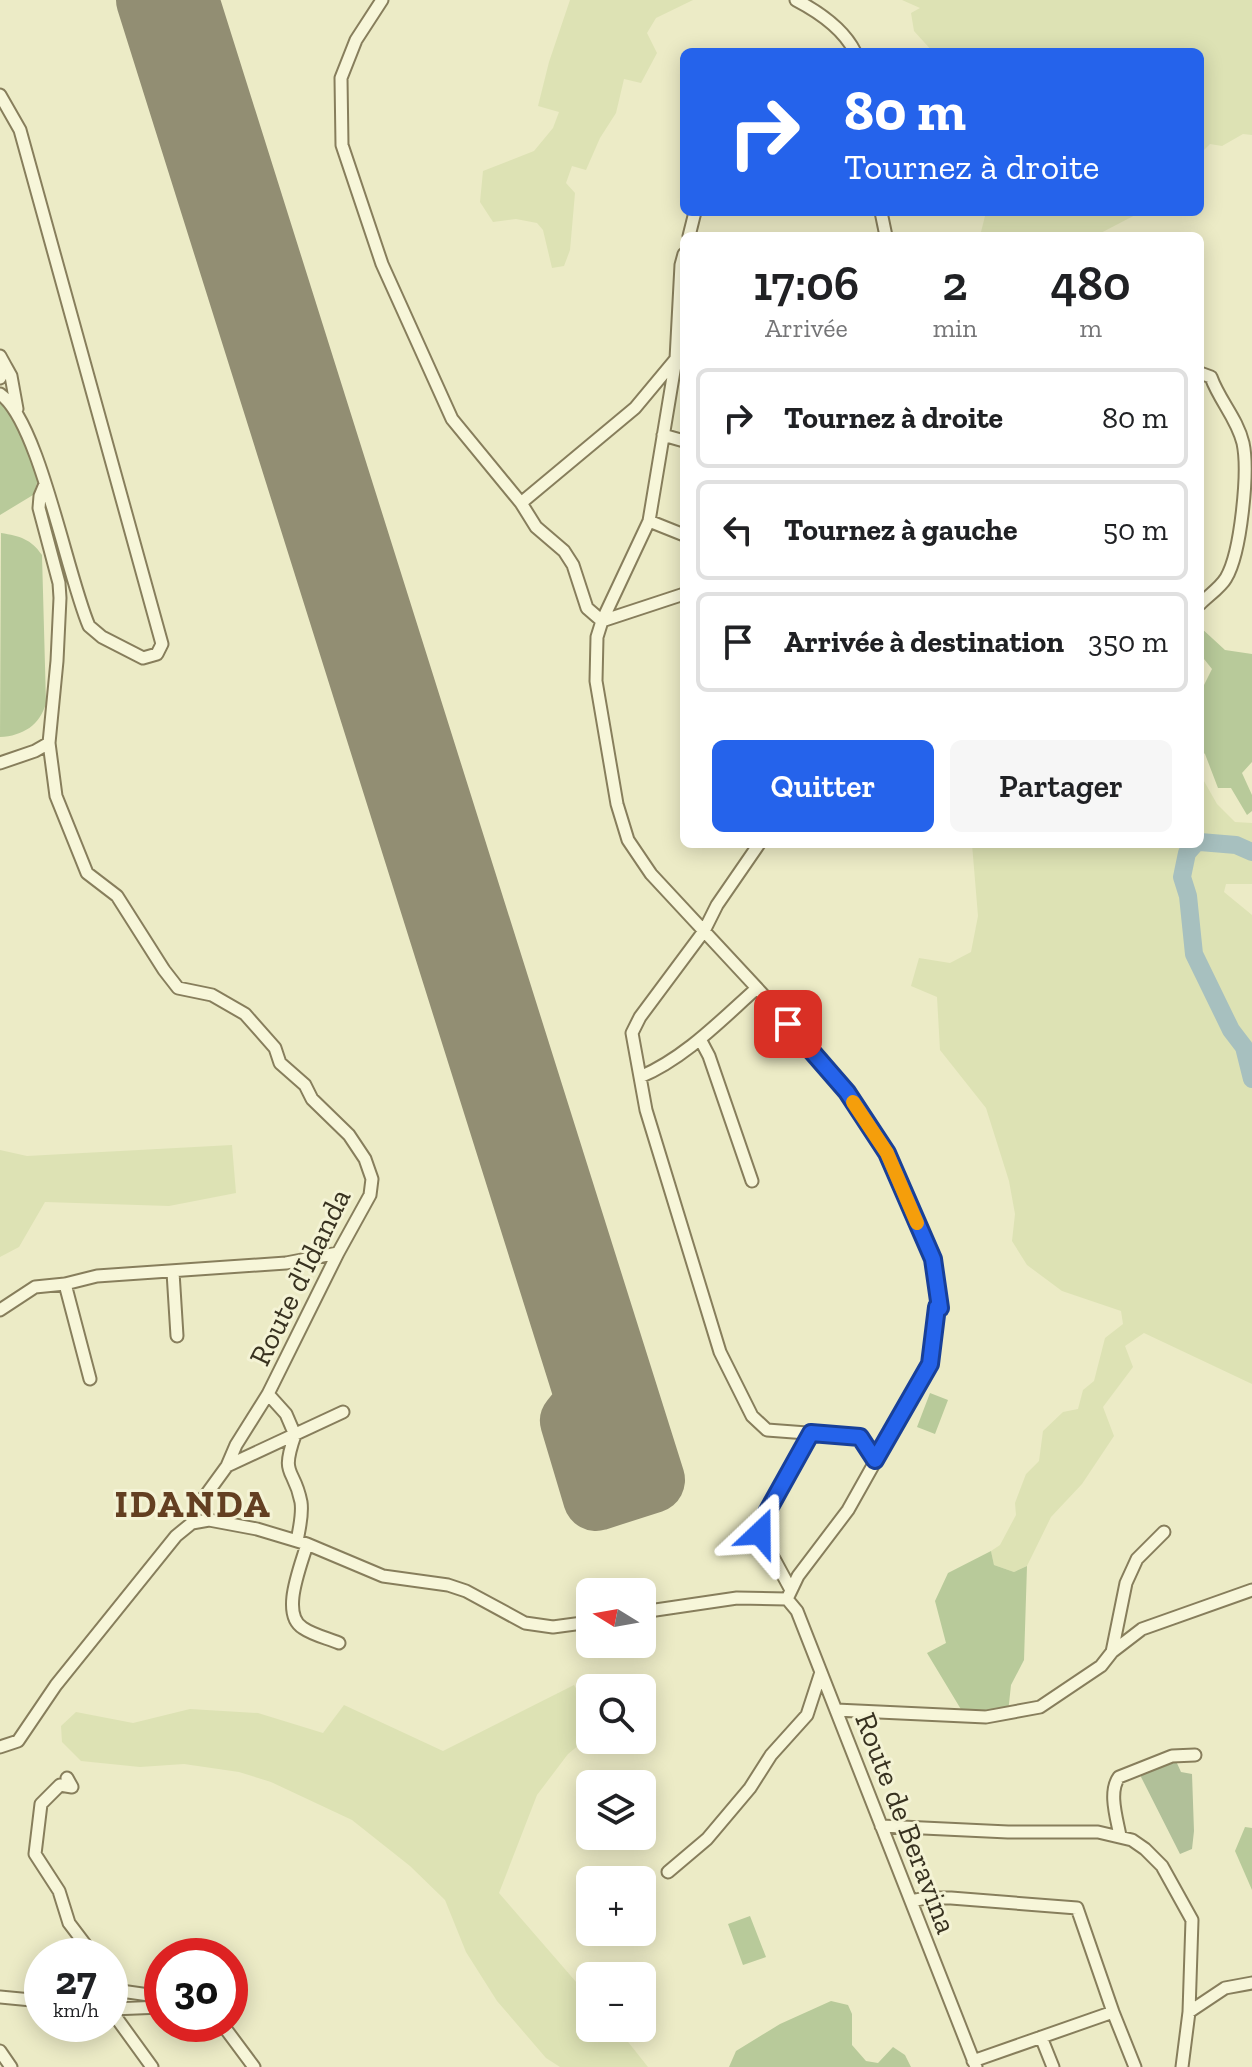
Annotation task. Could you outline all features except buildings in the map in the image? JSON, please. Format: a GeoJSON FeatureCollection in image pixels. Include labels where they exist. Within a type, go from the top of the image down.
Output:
{"type":"FeatureCollection","features":[{"type":"Feature","properties":{"kind":"street"},"geometry":{"type":"LineString","coordinates":[[382,0],[356,40],[341,78],[342,145],[382,264],[452,419],[521,503],[536,527],[564,551],[573,565],[587,608],[602,621]]}},
{"type":"Feature","properties":{"kind":"street"},"geometry":{"type":"LineString","coordinates":[[796,0],[820,12],[853,48]]}},
{"type":"Feature","properties":{"kind":"street"},"geometry":{"type":"LineString","coordinates":[[0,95],[20,130],[162,644],[157,654],[143,658],[102,637],[89,626],[45,484],[18,414],[11,376],[2,367]]}},
{"type":"Feature","properties":{"kind":"street"},"geometry":{"type":"LineString","coordinates":[[521,503],[635,408],[680,363]]}},
{"type":"Feature","properties":{"kind":"street"},"geometry":{"type":"LineString","coordinates":[[656,1610],[737,1598],[789,1595],[798,1576],[848,1510],[930,1364],[937,1307],[940,1308],[933,1259],[887,1153],[847,1092],[757,988],[651,874],[628,840],[617,804],[596,681],[597,637],[649,521],[663,435],[680,363]]}},
{"type":"Feature","properties":{"kind":"street"},"geometry":{"type":"LineString","coordinates":[[1204,374],[1211,377],[1217,393],[1230,409],[1244,445],[1243,522],[1226,578],[1204,600]]}},
{"type":"Feature","properties":{"kind":"street"},"geometry":{"type":"LineString","coordinates":[[1204,386],[1217,393]]}},
{"type":"Feature","properties":{"kind":"street"},"geometry":{"type":"LineString","coordinates":[[0,394],[18,414]]}},
{"type":"Feature","properties":{"kind":"street"},"geometry":{"type":"LineString","coordinates":[[663,435],[680,440]]}},
{"type":"Feature","properties":{"kind":"street"},"geometry":{"type":"LineString","coordinates":[[0,763],[49,743],[60,598],[59,583],[39,508],[45,484]]}},
{"type":"Feature","properties":{"kind":"street"},"geometry":{"type":"LineString","coordinates":[[649,521],[680,533]]}},
{"type":"Feature","properties":{"kind":"street"},"geometry":{"type":"LineString","coordinates":[[602,621],[680,595]]}},
{"type":"Feature","properties":{"kind":"street","name":"Route d'Idanda"},"geometry":{"type":"LineString","coordinates":[[0,1747],[18,1741],[56,1685],[176,1536],[192,1523],[195,1510],[227,1466],[236,1445],[268,1394],[370,1195],[372,1179],[365,1159],[349,1135],[312,1099],[305,1085],[280,1063],[275,1048],[245,1014],[212,995],[178,988],[117,896],[87,873],[56,796],[49,743]]}},
{"type":"Feature","properties":{"kind":"street"},"geometry":{"type":"LineString","coordinates":[[756,848],[717,905],[704,931],[640,1017],[632,1033],[646,1110],[720,1352],[752,1416],[767,1430],[860,1437],[875,1460]]}},
{"type":"Feature","properties":{"kind":"street"},"geometry":{"type":"LineString","coordinates":[[640,1077],[657,1070],[700,1039],[757,988]]}},
{"type":"Feature","properties":{"kind":"street"},"geometry":{"type":"LineString","coordinates":[[700,1039],[709,1056],[752,1181]]}},
{"type":"Feature","properties":{"kind":"street"},"geometry":{"type":"LineString","coordinates":[[0,1310],[35,1287],[97,1276],[286,1263],[338,1253]]}},
{"type":"Feature","properties":{"kind":"street"},"geometry":{"type":"LineString","coordinates":[[173,1272],[177,1336]]}},
{"type":"Feature","properties":{"kind":"street"},"geometry":{"type":"LineString","coordinates":[[65,1284],[90,1379]]}},
{"type":"Feature","properties":{"kind":"street"},"geometry":{"type":"LineString","coordinates":[[268,1394],[286,1414],[295,1435],[287,1457],[287,1468],[301,1501],[302,1543],[292,1612],[302,1628],[339,1643]]}},
{"type":"Feature","properties":{"kind":"street"},"geometry":{"type":"LineString","coordinates":[[227,1466],[343,1412]]}},
{"type":"Feature","properties":{"kind":"street","name":"Route de Beravina"},"geometry":{"type":"LineString","coordinates":[[811,1433],[761,1523],[760,1533],[797,1611],[974,2064]]}},
{"type":"Feature","properties":{"kind":"street"},"geometry":{"type":"LineString","coordinates":[[192,1523],[209,1520],[257,1529],[302,1543],[383,1576],[448,1585],[466,1591],[525,1623],[553,1627],[576,1624]]}},
{"type":"Feature","properties":{"kind":"street"},"geometry":{"type":"LineString","coordinates":[[1112,1652],[1126,1583],[1137,1559],[1164,1532]]}},
{"type":"Feature","properties":{"kind":"street"},"geometry":{"type":"LineString","coordinates":[[836,1710],[986,1717],[1040,1707],[1101,1666],[1112,1652],[1142,1629],[1252,1590]]}},
{"type":"Feature","properties":{"kind":"street"},"geometry":{"type":"LineString","coordinates":[[668,1872],[707,1839],[750,1788],[771,1755],[807,1715],[821,1672]]}},
{"type":"Feature","properties":{"kind":"street"},"geometry":{"type":"LineString","coordinates":[[1120,1836],[1114,1795],[1114,1784],[1119,1777],[1172,1756],[1195,1755]]}},
{"type":"Feature","properties":{"kind":"street"},"geometry":{"type":"LineString","coordinates":[[67,1778],[72,1787],[60,1785],[41,1804],[35,1854],[59,1891],[69,1923],[80,1938]]}},
{"type":"Feature","properties":{"kind":"street"},"geometry":{"type":"LineString","coordinates":[[881,1826],[1008,1832],[1068,1831],[1120,1836],[1145,1849],[1162,1866],[1192,1920],[1189,2012],[1182,2067]]}},
{"type":"Feature","properties":{"kind":"street"},"geometry":{"type":"LineString","coordinates":[[911,1901],[951,1898],[1077,1908],[1135,2067]]}},
{"type":"Feature","properties":{"kind":"street"},"geometry":{"type":"LineString","coordinates":[[1189,2012],[1225,1988],[1252,1983]]}},
{"type":"Feature","properties":{"kind":"street"},"geometry":{"type":"LineString","coordinates":[[0,1997],[24,1999]]}},
{"type":"Feature","properties":{"kind":"street"},"geometry":{"type":"LineString","coordinates":[[974,2064],[1113,2012]]}},
{"type":"Feature","properties":{"kind":"street"},"geometry":{"type":"LineString","coordinates":[[128,2033],[152,2067]]}},
{"type":"Feature","properties":{"kind":"street"},"geometry":{"type":"LineString","coordinates":[[1041,2037],[1053,2067]]}},
{"type":"Feature","properties":{"kind":"street"},"geometry":{"type":"LineString","coordinates":[[235,2042],[253,2067]]}},
{"type":"Feature","properties":{"kind":"street"},"geometry":{"type":"LineString","coordinates":[[0,2051],[11,2067]]}},
{"type":"Feature","properties":{"kind":"green space"},"geometry":{"type":"Polygon","coordinates":[[[570,0],[693,0],[656,18],[647,33],[657,53],[641,83],[624,79],[616,113],[600,138],[586,170],[572,166],[566,183],[575,193],[570,250],[564,266],[552,268],[543,230],[537,223],[516,219],[493,222],[480,202],[483,171],[534,151],[553,128],[559,112],[538,106],[570,0]]]}},
{"type":"Feature","properties":{"kind":"green space"},"geometry":{"type":"Polygon","coordinates":[[[902,0],[1252,0],[1252,135],[1243,134],[1222,146],[1210,144],[1204,150],[1204,48],[929,48],[914,31],[911,13],[920,8],[902,0]]]}},
{"type":"Feature","properties":{"kind":"green space"},"geometry":{"type":"Polygon","coordinates":[[[985,216],[1133,216],[1103,232],[981,232],[985,216]]]}},
{"type":"Feature","properties":{"kind":"green space"},"geometry":{"type":"Polygon","coordinates":[[[0,400],[20,425],[39,477],[33,495],[0,515],[0,400]]]}},
{"type":"Feature","properties":{"kind":"green space"},"geometry":{"type":"Polygon","coordinates":[[[1,533],[24,539],[42,555],[46,703],[40,717],[29,728],[0,737],[1,533]]]}},
{"type":"Feature","properties":{"kind":"green space"},"geometry":{"type":"Polygon","coordinates":[[[1204,631],[1225,650],[1252,654],[1252,762],[1242,773],[1252,795],[1252,811],[1247,815],[1231,788],[1218,788],[1204,753],[1204,685],[1212,669],[1204,659],[1204,631]]]}},
{"type":"Feature","properties":{"kind":"green space"},"geometry":{"type":"Polygon","coordinates":[[[1204,781],[1217,804],[1235,822],[1252,823],[1252,884],[1226,884],[1224,892],[1252,915],[1252,1384],[1144,1333],[1125,1346],[1133,1367],[1103,1407],[1114,1436],[1082,1484],[1051,1517],[1027,1566],[1014,1572],[994,1565],[991,1551],[1000,1545],[1016,1515],[1015,1503],[1026,1474],[1039,1461],[1043,1431],[1063,1412],[1078,1409],[1083,1390],[1094,1381],[1105,1338],[1123,1324],[1121,1311],[1062,1291],[1027,1265],[1012,1241],[1015,1214],[1009,1181],[986,1108],[940,1050],[937,997],[911,986],[919,958],[950,963],[971,952],[978,916],[972,848],[1204,848],[1204,781]]]}},
{"type":"Feature","properties":{"kind":"green space"},"geometry":{"type":"Polygon","coordinates":[[[232,1145],[236,1193],[169,1206],[45,1202],[19,1247],[0,1257],[0,1150],[27,1156],[232,1145]]]}},
{"type":"Feature","properties":{"kind":"green space"},"geometry":{"type":"Polygon","coordinates":[[[930,1393],[948,1400],[935,1434],[917,1427],[930,1393]]]}},
{"type":"Feature","properties":{"kind":"green space"},"geometry":{"type":"Polygon","coordinates":[[[991,1551],[994,1565],[1014,1572],[1027,1566],[1024,1660],[1011,1685],[1008,1713],[965,1716],[927,1653],[946,1643],[935,1601],[948,1573],[991,1551]]]}},
{"type":"Feature","properties":{"kind":"green space"},"geometry":{"type":"Polygon","coordinates":[[[574,1685],[576,1747],[537,1795],[499,1893],[576,1982],[576,2042],[628,2042],[648,2067],[560,2067],[546,2058],[497,2001],[466,1952],[445,1900],[410,1866],[352,1820],[271,1782],[239,1772],[184,1764],[140,1767],[81,1761],[62,1742],[61,1726],[76,1712],[133,1723],[190,1709],[258,1713],[323,1733],[344,1705],[443,1751],[574,1685]]]}},
{"type":"Feature","properties":{"kind":"green space"},"geometry":{"type":"Polygon","coordinates":[[[1176,1761],[1181,1772],[1192,1774],[1192,1849],[1180,1854],[1139,1773],[1176,1761]]]}},
{"type":"Feature","properties":{"kind":"green space"},"geometry":{"type":"Polygon","coordinates":[[[1245,1827],[1252,1828],[1252,1890],[1235,1851],[1245,1827]]]}},
{"type":"Feature","properties":{"kind":"green space"},"geometry":{"type":"Polygon","coordinates":[[[750,1916],[766,1957],[743,1965],[728,1924],[750,1916]]]}},
{"type":"Feature","properties":{"kind":"green space"},"geometry":{"type":"Polygon","coordinates":[[[831,2001],[848,2005],[852,2014],[852,2045],[866,2061],[878,2063],[893,2047],[905,2055],[911,2067],[729,2067],[736,2051],[780,2024],[831,2001]]]}},
{"type":"Feature","properties":{"kind":"waterway"},"geometry":{"type":"LineString","coordinates":[[1204,842],[1236,845],[1252,852]]}},
{"type":"Feature","properties":{"kind":"waterway"},"geometry":{"type":"LineString","coordinates":[[1191,848],[1187,853],[1182,877],[1188,896],[1194,954],[1231,1030],[1244,1047],[1252,1079]]}},
{"type":"Feature","properties":{"kind":"runway"},"geometry":{"type":"LineString","coordinates":[[149,0],[589,1401],[573,1421],[596,1498],[652,1480],[186,0]]}},
{"type":"Feature","properties":{"kind":"slow traffic"},"geometry":{"type":"LineString","coordinates":[[853,1102],[887,1153],[917,1223]]}},
{"type":"Feature","properties":{"kind":"district","name":"IDANDA"},"geometry":{"type":"Point","coordinates":[193,1504]}},
{"type":"Feature","properties":{"kind":"route"},"geometry":{"type":"LineString","coordinates":[[760,1533],[761,1523],[811,1433],[860,1437],[875,1460],[930,1364],[937,1307],[940,1308],[933,1259],[887,1153],[847,1092],[788,1024]]}}]}
